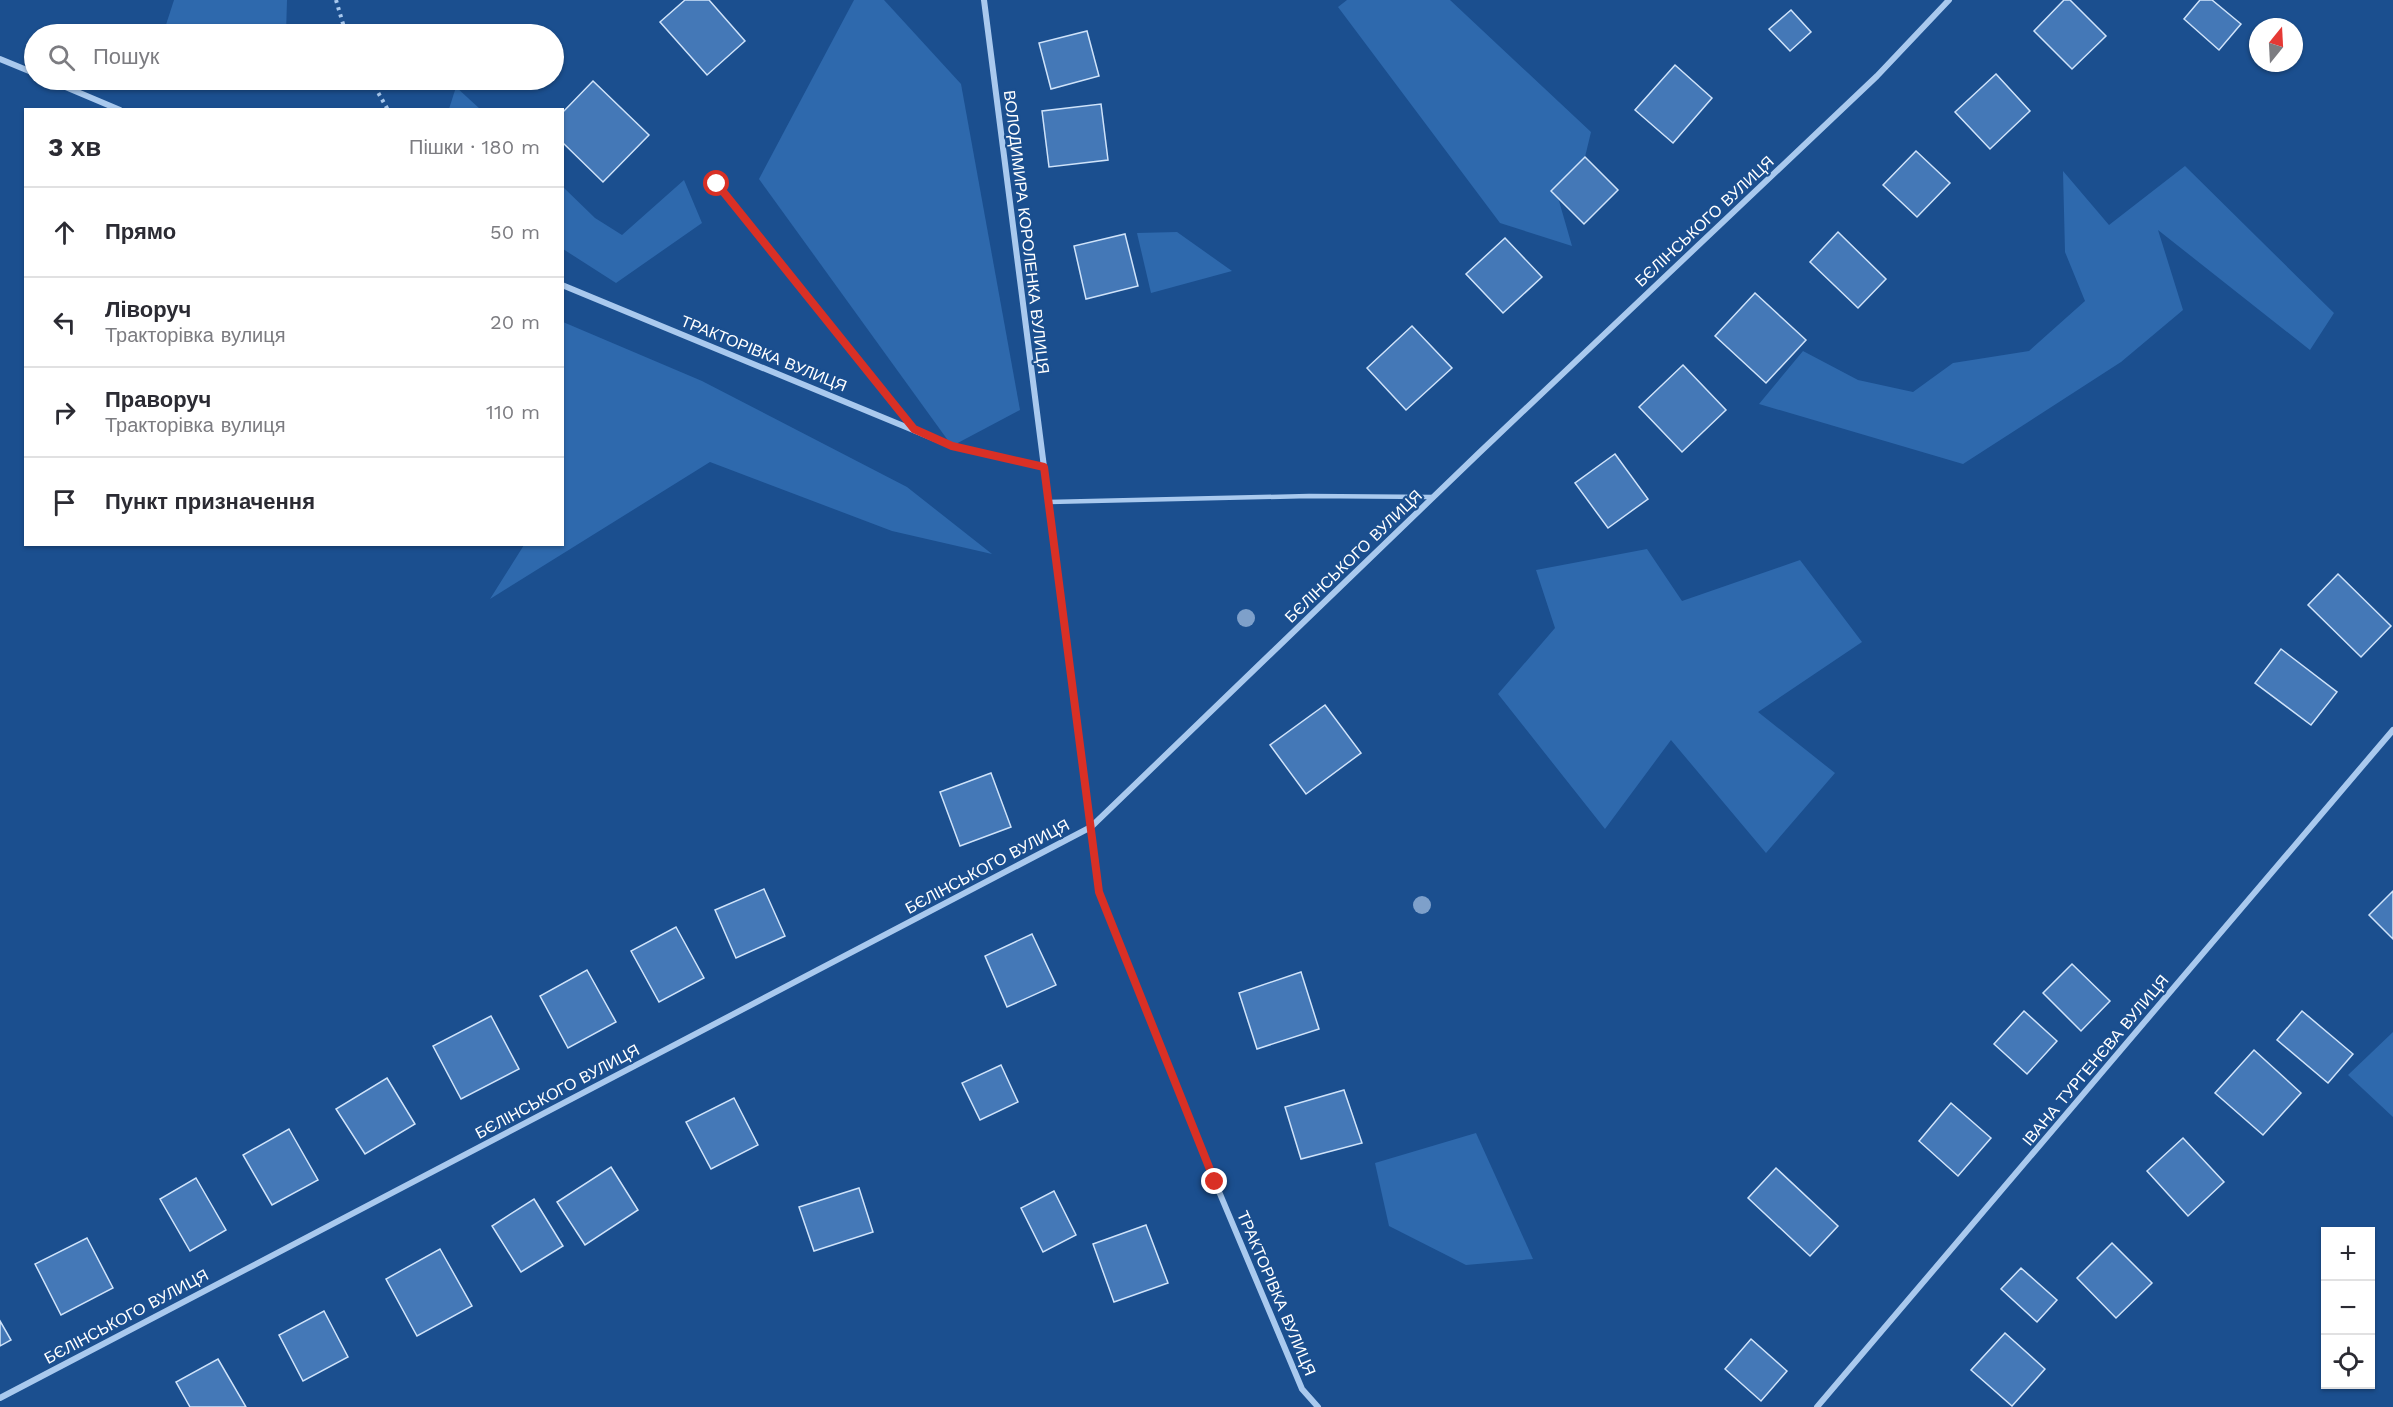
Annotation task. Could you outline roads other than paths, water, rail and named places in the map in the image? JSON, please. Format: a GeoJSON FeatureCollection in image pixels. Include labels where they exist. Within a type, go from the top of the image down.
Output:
{"type":"FeatureCollection","features":[{"type":"Feature","properties":{"kind":"street","name":"ВОЛОДИМИРА КОРОЛЕНКА ВУЛИЦЯ"},"geometry":{"type":"LineString","coordinates":[[984,0],[1044,467]]}},
{"type":"Feature","properties":{"kind":"street","name":"БЄЛІНСЬКОГО ВУЛИЦЯ"},"geometry":{"type":"LineString","coordinates":[[0,1398],[1091,827],[1434,496],[1877,76],[1949,0]]}},
{"type":"Feature","properties":{"kind":"street"},"geometry":{"type":"LineString","coordinates":[[0,59],[24,69]]}},
{"type":"Feature","properties":{"kind":"street"},"geometry":{"type":"LineString","coordinates":[[73,90],[115,108]]}},
{"type":"Feature","properties":{"kind":"street","name":"ТРАКТОРІВКА ВУЛИЦЯ"},"geometry":{"type":"LineString","coordinates":[[564,286],[952,446],[1044,467],[1099,892],[1302,1389],[1318,1407]]}},
{"type":"Feature","properties":{"kind":"street","name":"ІВАНА ТУРГЕНЄВА ВУЛИЦЯ"},"geometry":{"type":"LineString","coordinates":[[1817,1407],[2393,730]]}},
{"type":"Feature","properties":{"kind":"lane"},"geometry":{"type":"LineString","coordinates":[[717,184],[914,429]]}},
{"type":"Feature","properties":{"kind":"lane"},"geometry":{"type":"LineString","coordinates":[[1049,502],[1309,496],[1434,496]]}}]}
